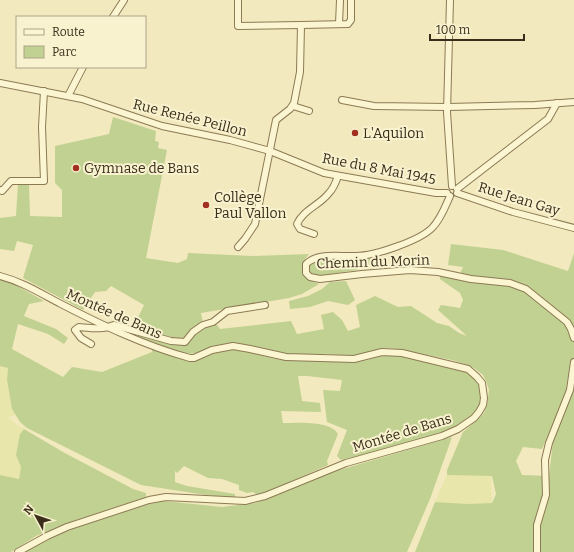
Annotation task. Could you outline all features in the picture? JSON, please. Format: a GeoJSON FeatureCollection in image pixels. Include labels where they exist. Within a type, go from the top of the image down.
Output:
{"type":"FeatureCollection","features":[{"type":"Feature","properties":{"kind":"street"},"geometry":{"type":"LineString","coordinates":[[114,16],[124,0]]}},
{"type":"Feature","properties":{"kind":"street"},"geometry":{"type":"LineString","coordinates":[[238,0],[238,26],[348,24],[351,20],[351,0]]}},
{"type":"Feature","properties":{"kind":"street"},"geometry":{"type":"LineString","coordinates":[[339,24],[340,0]]}},
{"type":"Feature","properties":{"kind":"street"},"geometry":{"type":"LineString","coordinates":[[450,0],[448,107],[455,189],[454,196],[449,195],[448,187],[455,189]]}},
{"type":"Feature","properties":{"kind":"street"},"geometry":{"type":"LineString","coordinates":[[238,247],[255,224],[276,120],[292,106],[300,72],[301,25]]}},
{"type":"Feature","properties":{"kind":"street"},"geometry":{"type":"LineString","coordinates":[[68,96],[82,68]]}},
{"type":"Feature","properties":{"kind":"street","name":"Rue Renée Peillon"},"geometry":{"type":"LineString","coordinates":[[0,83],[68,96],[162,126],[230,140],[270,151],[284,157]]}},
{"type":"Feature","properties":{"kind":"street"},"geometry":{"type":"LineString","coordinates":[[0,190],[2,191],[11,181],[44,182],[42,127],[44,91]]}},
{"type":"Feature","properties":{"kind":"street"},"geometry":{"type":"LineString","coordinates":[[342,100],[374,106],[448,107],[556,104],[574,102]]}},
{"type":"Feature","properties":{"kind":"street"},"geometry":{"type":"LineString","coordinates":[[455,189],[548,119],[556,104]]}},
{"type":"Feature","properties":{"kind":"street"},"geometry":{"type":"LineString","coordinates":[[292,106],[310,111]]}},
{"type":"Feature","properties":{"kind":"street","name":"Rue du 8 Mai 1945"},"geometry":{"type":"LineString","coordinates":[[284,157],[324,173],[449,195]]}},
{"type":"Feature","properties":{"kind":"street"},"geometry":{"type":"LineString","coordinates":[[314,234],[300,229],[297,224],[303,215],[329,194],[335,185],[338,176]]}},
{"type":"Feature","properties":{"kind":"street","name":"Rue Jean Gay"},"geometry":{"type":"LineString","coordinates":[[455,189],[513,212],[574,228]]}},
{"type":"Feature","properties":{"kind":"street","name":"Chemin du Morin"},"geometry":{"type":"LineString","coordinates":[[449,195],[442,216],[435,225],[422,236],[384,251],[358,256],[311,259],[306,264],[306,273],[310,277],[320,279],[410,270],[438,272],[471,279],[510,283],[526,289],[568,322],[572,328],[574,338]]}},
{"type":"Feature","properties":{"kind":"street","name":"Montée de Bans"},"geometry":{"type":"LineString","coordinates":[[0,276],[30,286],[60,304],[142,342],[190,358],[194,358],[212,350],[233,346],[286,357],[354,358],[382,352],[390,352],[421,357],[468,369],[478,377],[482,384],[484,398],[483,405],[479,412],[470,421],[458,429],[442,436],[346,463],[258,498],[244,501],[166,497],[149,500],[67,527],[46,536],[18,552]]}},
{"type":"Feature","properties":{"kind":"street"},"geometry":{"type":"LineString","coordinates":[[91,344],[81,338],[75,330],[79,327],[94,328],[109,327],[114,325],[172,341],[184,342],[193,332],[203,325],[213,322],[227,311],[265,305]]}},
{"type":"Feature","properties":{"kind":"street"},"geometry":{"type":"LineString","coordinates":[[537,552],[537,525],[546,495],[545,460],[549,443],[570,390],[574,362]]}},
{"type":"Feature","properties":{"kind":"shaded area"},"geometry":{"type":"Polygon","coordinates":[[[0,366],[8,368],[7,380],[12,409],[16,415],[8,417],[24,429],[20,434],[16,455],[21,467],[19,479],[0,475],[0,366]]]}},
{"type":"Feature","properties":{"kind":"shaded area"},"geometry":{"type":"Polygon","coordinates":[[[447,475],[491,476],[492,503],[468,504],[435,502],[447,475]]]}},
{"type":"Feature","properties":{"kind":"green space"},"geometry":{"type":"Polygon","coordinates":[[[113,117],[156,131],[155,141],[159,142],[158,148],[167,150],[146,258],[178,263],[187,259],[188,253],[252,256],[309,254],[304,262],[303,272],[308,279],[319,284],[302,294],[289,298],[201,313],[203,323],[183,338],[174,338],[134,326],[144,305],[111,286],[106,291],[95,292],[83,310],[23,278],[33,245],[17,241],[14,251],[0,249],[0,218],[16,216],[18,184],[29,185],[30,216],[62,217],[62,190],[55,183],[55,146],[109,134],[113,117]]]}},
{"type":"Feature","properties":{"kind":"green space"},"geometry":{"type":"Polygon","coordinates":[[[451,244],[503,250],[568,271],[574,253],[574,552],[415,552],[435,502],[468,504],[492,503],[496,494],[492,476],[447,475],[447,470],[463,432],[484,413],[487,405],[489,390],[486,381],[483,375],[474,368],[452,360],[385,348],[355,356],[286,354],[273,353],[238,343],[223,344],[197,353],[186,354],[129,334],[129,332],[178,344],[208,326],[217,325],[220,329],[291,321],[297,334],[324,329],[321,315],[333,312],[342,320],[348,331],[360,327],[356,305],[375,296],[398,307],[411,306],[437,323],[449,326],[459,333],[467,336],[438,310],[441,305],[460,308],[463,300],[460,293],[440,279],[440,275],[458,279],[463,267],[448,265],[451,244]],[[549,433],[542,449],[523,447],[516,461],[522,475],[549,476],[553,442],[549,433]]]}},
{"type":"Feature","properties":{"kind":"green space"},"geometry":{"type":"Polygon","coordinates":[[[378,257],[379,262],[356,270],[318,276],[314,276],[309,272],[310,265],[315,260],[378,257]]]}},
{"type":"Feature","properties":{"kind":"green space"},"geometry":{"type":"Polygon","coordinates":[[[0,280],[14,284],[44,301],[29,304],[24,316],[56,329],[68,338],[64,344],[48,334],[18,324],[12,349],[63,377],[72,367],[102,372],[152,352],[152,348],[188,361],[194,361],[220,350],[229,349],[245,350],[282,360],[322,359],[347,362],[355,362],[399,354],[467,372],[476,379],[480,389],[481,399],[474,413],[452,429],[409,443],[341,460],[337,456],[347,430],[327,422],[323,390],[340,391],[342,380],[298,376],[302,401],[320,403],[321,412],[281,411],[283,423],[321,424],[334,430],[338,434],[327,461],[328,465],[265,493],[257,495],[253,492],[247,493],[239,490],[239,485],[222,479],[208,478],[184,466],[177,473],[175,471],[175,482],[187,486],[235,494],[235,498],[141,485],[27,428],[20,422],[12,409],[7,380],[8,368],[0,366],[0,280]]]}},
{"type":"Feature","properties":{"kind":"green space"},"geometry":{"type":"Polygon","coordinates":[[[346,281],[355,300],[348,305],[328,301],[310,307],[290,309],[289,301],[308,296],[322,289],[330,282],[346,281]]]}},
{"type":"Feature","properties":{"kind":"green space"},"geometry":{"type":"Polygon","coordinates":[[[24,429],[63,452],[133,489],[146,493],[146,497],[79,519],[36,536],[11,552],[0,552],[0,475],[19,479],[21,467],[16,455],[20,434],[24,429]]]}},
{"type":"Feature","properties":{"kind":"green space"},"geometry":{"type":"Polygon","coordinates":[[[452,437],[430,499],[407,552],[23,552],[69,530],[145,505],[164,501],[222,507],[255,503],[329,473],[452,437]]]}},
{"type":"Feature","properties":{"kind":"place","name":"L'Aquilon"},"geometry":{"type":"Point","coordinates":[355,133]}},
{"type":"Feature","properties":{"kind":"place","name":"Gymnase de Bans"},"geometry":{"type":"Point","coordinates":[76,168]}},
{"type":"Feature","properties":{"kind":"place","name":"Collège Paul Vallon"},"geometry":{"type":"Point","coordinates":[206,205]}}]}
